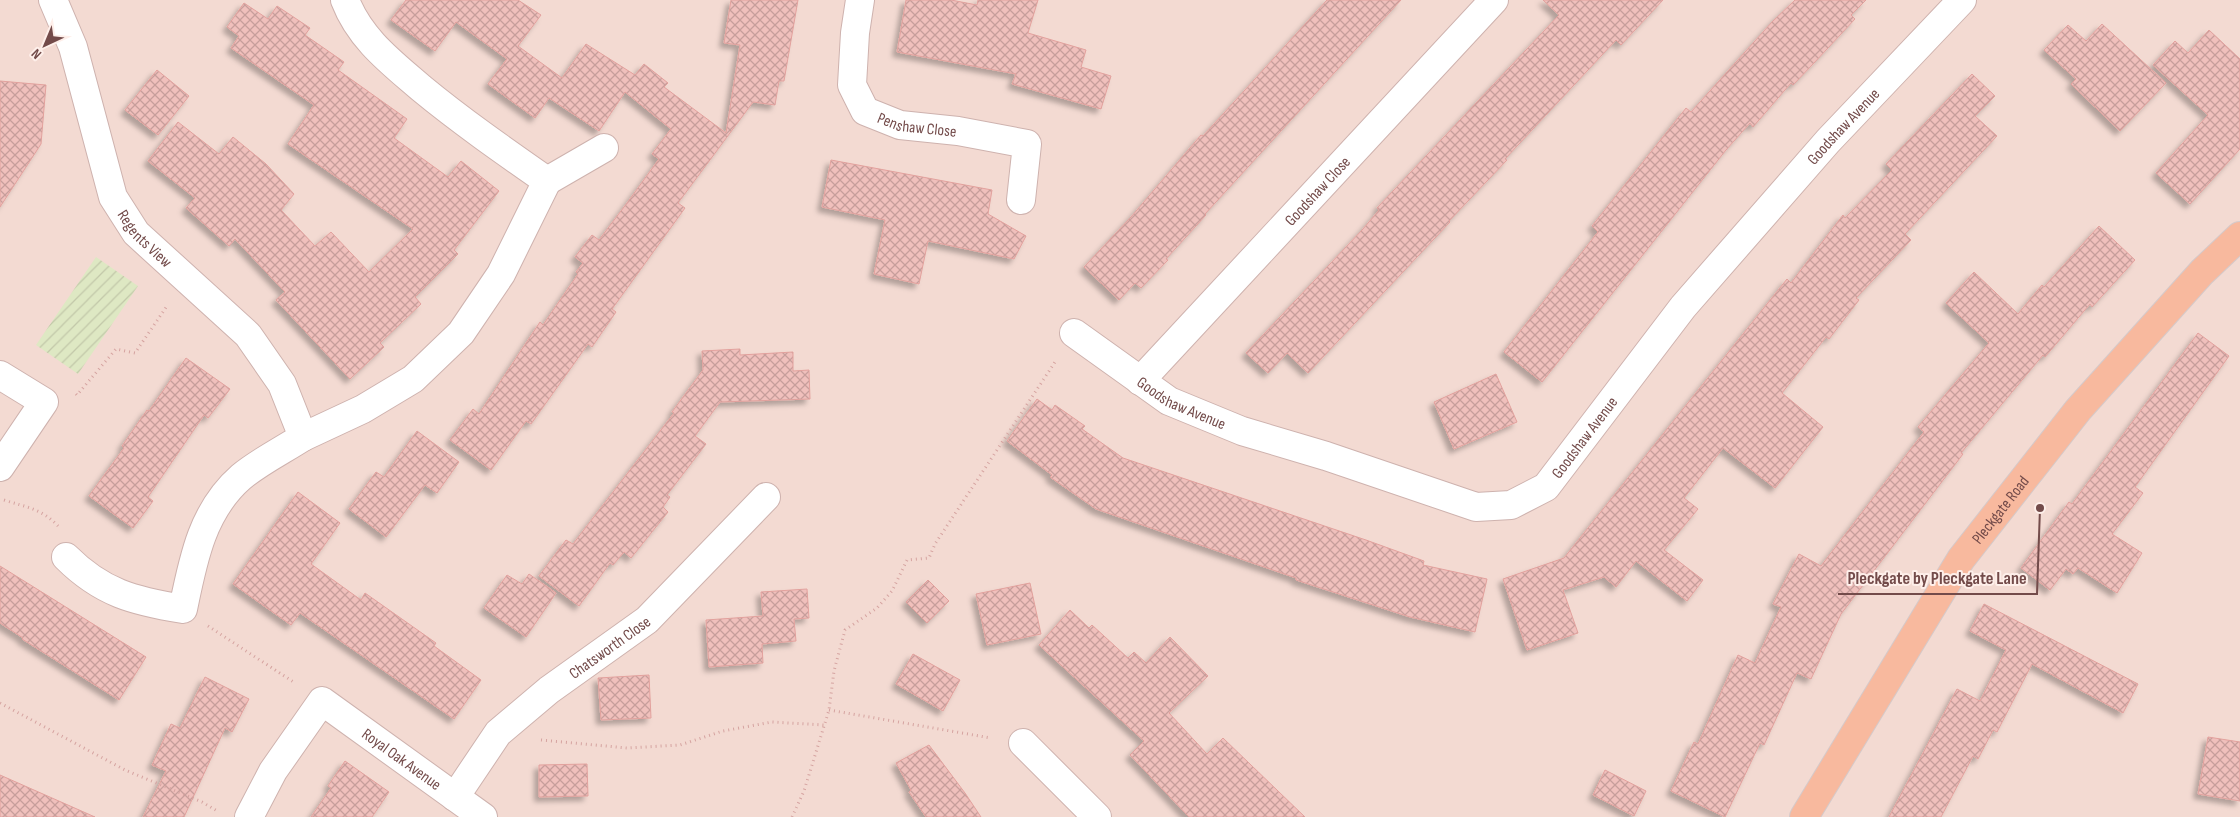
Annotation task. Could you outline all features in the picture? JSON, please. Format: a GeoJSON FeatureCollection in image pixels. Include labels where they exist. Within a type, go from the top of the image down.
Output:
{"type":"FeatureCollection","features":[{"type":"Feature","properties":{"kind":"main road","name":"Pleckgate Road"},"geometry":{"type":"LineString","coordinates":[[1804,817],[1961,558],[2078,410],[2202,272],[2240,236]]}},
{"type":"Feature","properties":{"kind":"street","name":"Regents View"},"geometry":{"type":"LineString","coordinates":[[53,0],[73,47],[113,197],[136,233],[248,335],[282,384],[303,437]]}},
{"type":"Feature","properties":{"kind":"street"},"geometry":{"type":"LineString","coordinates":[[345,0],[349,10],[376,50],[459,120],[547,181]]}},
{"type":"Feature","properties":{"kind":"street","name":"Penshaw Close"},"geometry":{"type":"LineString","coordinates":[[860,0],[855,33],[852,86],[865,111],[900,126],[958,131],[1027,144],[1021,200]]}},
{"type":"Feature","properties":{"kind":"street","name":"Goodshaw Close"},"geometry":{"type":"LineString","coordinates":[[1140,381],[1494,0]]}},
{"type":"Feature","properties":{"kind":"street","name":"Goodshaw Avenue"},"geometry":{"type":"LineString","coordinates":[[1074,333],[1169,401],[1242,431],[1326,456],[1476,507],[1511,505],[1546,487],[1683,307],[1828,141],[1962,0]]}},
{"type":"Feature","properties":{"kind":"street"},"geometry":{"type":"LineString","coordinates":[[66,557],[82,573],[105,588],[143,602],[183,609],[200,536],[217,504],[241,477],[303,437],[363,409],[413,379],[462,333],[501,274],[547,181],[604,148]]}},
{"type":"Feature","properties":{"kind":"street"},"geometry":{"type":"LineString","coordinates":[[0,375],[44,402],[0,467]]}},
{"type":"Feature","properties":{"kind":"street","name":"Chatsworth Close"},"geometry":{"type":"LineString","coordinates":[[455,797],[498,733],[549,690],[647,620],[766,497]]}},
{"type":"Feature","properties":{"kind":"street"},"geometry":{"type":"LineString","coordinates":[[249,817],[273,771],[322,701]]}},
{"type":"Feature","properties":{"kind":"street","name":"Royal Oak Avenue"},"geometry":{"type":"LineString","coordinates":[[322,701],[483,817]]}},
{"type":"Feature","properties":{"kind":"street"},"geometry":{"type":"LineString","coordinates":[[1023,743],[1097,817]]}},
{"type":"Feature","properties":{"kind":"path"},"geometry":{"type":"LineString","coordinates":[[44,402],[56,387],[77,395],[116,349],[135,353],[186,279]]}},
{"type":"Feature","properties":{"kind":"path"},"geometry":{"type":"LineString","coordinates":[[792,817],[804,791],[829,710],[834,671],[845,630],[877,608],[892,591],[907,560],[929,558],[935,544],[1074,333]]}},
{"type":"Feature","properties":{"kind":"path"},"geometry":{"type":"LineString","coordinates":[[0,498],[47,515],[62,530],[66,557]]}},
{"type":"Feature","properties":{"kind":"path"},"geometry":{"type":"LineString","coordinates":[[183,609],[322,701]]}},
{"type":"Feature","properties":{"kind":"path"},"geometry":{"type":"LineString","coordinates":[[0,704],[125,770],[202,802],[222,813]]}},
{"type":"Feature","properties":{"kind":"path"},"geometry":{"type":"LineString","coordinates":[[829,710],[1023,743]]}},
{"type":"Feature","properties":{"kind":"path"},"geometry":{"type":"LineString","coordinates":[[498,733],[568,744],[627,748],[680,745],[723,731],[772,722],[824,725]]}},
{"type":"Feature","properties":{"kind":"shaded area"},"geometry":{"type":"Polygon","coordinates":[[[0,0],[2240,0],[2240,817],[0,817],[0,0]]]}},
{"type":"Feature","properties":{"kind":"green space"},"geometry":{"type":"Polygon","coordinates":[[[96,257],[138,286],[78,374],[36,345],[96,257]]]}},
{"type":"Feature","properties":{"kind":"building"},"geometry":{"type":"Polygon","coordinates":[[[406,0],[518,0],[541,15],[518,46],[562,78],[586,44],[635,75],[644,64],[668,83],[664,87],[726,133],[740,45],[724,43],[731,0],[798,0],[784,81],[779,81],[775,105],[753,102],[678,203],[685,208],[612,309],[616,312],[592,347],[588,344],[531,424],[526,421],[491,470],[450,440],[473,409],[479,414],[540,322],[543,325],[578,274],[576,272],[583,263],[575,257],[592,235],[599,240],[627,203],[659,159],[652,154],[671,129],[625,92],[599,131],[549,98],[535,118],[488,84],[507,59],[456,22],[435,51],[391,20],[406,0]]]}},
{"type":"Feature","properties":{"kind":"building"},"geometry":{"type":"Polygon","coordinates":[[[906,0],[951,0],[977,5],[978,0],[1038,0],[1028,33],[1086,50],[1081,67],[1111,76],[1101,109],[1012,84],[1016,74],[897,52],[906,0]]]}},
{"type":"Feature","properties":{"kind":"building"},"geometry":{"type":"Polygon","coordinates":[[[1327,0],[1401,0],[1205,214],[1166,259],[1168,260],[1141,288],[1135,283],[1119,300],[1084,267],[1131,217],[1201,135],[1203,136],[1327,0]]]}},
{"type":"Feature","properties":{"kind":"building"},"geometry":{"type":"Polygon","coordinates":[[[1543,0],[1663,0],[1621,45],[1616,40],[1505,159],[1507,160],[1450,222],[1308,373],[1287,353],[1268,373],[1246,353],[1363,229],[1379,210],[1377,208],[1559,15],[1543,0]]]}},
{"type":"Feature","properties":{"kind":"building"},"geometry":{"type":"Polygon","coordinates":[[[1795,0],[1866,0],[1851,15],[1855,19],[1814,63],[1793,85],[1791,83],[1753,127],[1750,123],[1726,150],[1542,382],[1504,352],[1598,232],[1592,226],[1686,108],[1691,112],[1772,22],[1795,0]]]}},
{"type":"Feature","properties":{"kind":"building"},"geometry":{"type":"Polygon","coordinates":[[[244,3],[268,19],[277,6],[310,28],[305,35],[344,62],[338,70],[407,119],[394,138],[448,177],[461,161],[499,191],[454,250],[458,254],[415,297],[421,304],[380,343],[384,347],[350,379],[276,300],[285,292],[235,239],[229,246],[186,208],[195,198],[148,161],[178,122],[219,154],[233,137],[266,164],[294,194],[281,210],[315,246],[331,232],[369,272],[413,229],[288,144],[314,105],[231,48],[239,36],[227,27],[244,3]]]}},
{"type":"Feature","properties":{"kind":"building"},"geometry":{"type":"Polygon","coordinates":[[[2102,24],[2166,83],[2120,131],[2071,84],[2076,79],[2044,50],[2068,25],[2086,41],[2102,24]]]}},
{"type":"Feature","properties":{"kind":"building"},"geometry":{"type":"Polygon","coordinates":[[[2209,30],[2240,59],[2240,149],[2190,204],[2156,173],[2208,115],[2153,65],[2175,41],[2188,53],[2209,30]]]}},
{"type":"Feature","properties":{"kind":"building"},"geometry":{"type":"Polygon","coordinates":[[[157,70],[189,96],[158,135],[125,110],[157,70]]]}},
{"type":"Feature","properties":{"kind":"building"},"geometry":{"type":"Polygon","coordinates":[[[1972,74],[1995,96],[1975,116],[1997,136],[1905,234],[1911,240],[1856,298],[1859,300],[1829,339],[1826,337],[1782,393],[1823,427],[1775,488],[1723,448],[1684,498],[1698,509],[1664,550],[1703,580],[1687,601],[1636,561],[1616,587],[1604,577],[1563,590],[1578,633],[1527,650],[1503,579],[1564,558],[1787,279],[1791,283],[1843,215],[1845,218],[1892,170],[1886,164],[1972,74]]]}},
{"type":"Feature","properties":{"kind":"building"},"geometry":{"type":"Polygon","coordinates":[[[0,81],[46,85],[41,144],[0,207],[0,81]]]}},
{"type":"Feature","properties":{"kind":"building"},"geometry":{"type":"Polygon","coordinates":[[[831,160],[992,190],[988,214],[1026,236],[1014,259],[928,241],[919,284],[874,274],[885,220],[822,207],[831,160]]]}},
{"type":"Feature","properties":{"kind":"building"},"geometry":{"type":"Polygon","coordinates":[[[2099,226],[2135,260],[2092,307],[2090,304],[2045,357],[2043,355],[1961,453],[1963,454],[1841,614],[1811,679],[1797,673],[1764,745],[1760,743],[1725,817],[1671,791],[1694,742],[1698,744],[1738,655],[1755,663],[1781,607],[1773,604],[1799,554],[1821,566],[1924,432],[1918,427],[1989,343],[1946,303],[1974,272],[2018,314],[2042,285],[2044,287],[2099,226]]]}},
{"type":"Feature","properties":{"kind":"building"},"geometry":{"type":"Polygon","coordinates":[[[2198,333],[2229,356],[2135,487],[2143,493],[2112,534],[2142,553],[2117,593],[2078,568],[2073,574],[2066,569],[2050,590],[2021,568],[2069,502],[2072,504],[2198,333]]]}},
{"type":"Feature","properties":{"kind":"building"},"geometry":{"type":"Polygon","coordinates":[[[740,349],[740,355],[793,352],[793,371],[809,370],[810,399],[720,402],[695,436],[706,444],[667,495],[670,497],[663,507],[668,512],[631,558],[624,552],[613,565],[610,563],[579,606],[539,576],[566,540],[573,544],[674,413],[672,412],[703,370],[702,351],[740,349]]]}},
{"type":"Feature","properties":{"kind":"building"},"geometry":{"type":"Polygon","coordinates":[[[186,358],[230,389],[208,418],[204,415],[148,497],[153,501],[133,528],[89,496],[124,448],[122,446],[147,410],[149,411],[186,358]]]}},
{"type":"Feature","properties":{"kind":"building"},"geometry":{"type":"Polygon","coordinates":[[[1496,374],[1517,422],[1454,449],[1434,402],[1496,374]]]}},
{"type":"Feature","properties":{"kind":"building"},"geometry":{"type":"Polygon","coordinates":[[[1037,399],[1052,410],[1055,405],[1085,426],[1082,429],[1123,458],[1366,540],[1424,561],[1423,565],[1487,579],[1475,632],[1410,617],[1296,580],[1296,578],[1096,509],[1050,477],[1052,475],[1007,441],[1037,399]]]}},
{"type":"Feature","properties":{"kind":"building"},"geometry":{"type":"Polygon","coordinates":[[[417,431],[459,462],[437,493],[425,485],[386,537],[349,509],[376,472],[384,477],[417,431]]]}},
{"type":"Feature","properties":{"kind":"building"},"geometry":{"type":"Polygon","coordinates":[[[298,492],[340,523],[311,564],[361,600],[365,593],[436,643],[434,646],[481,680],[454,719],[300,613],[291,625],[233,584],[298,492]]]}},
{"type":"Feature","properties":{"kind":"building"},"geometry":{"type":"Polygon","coordinates":[[[0,566],[146,657],[119,700],[0,623],[0,566]]]}},
{"type":"Feature","properties":{"kind":"building"},"geometry":{"type":"Polygon","coordinates":[[[529,574],[556,593],[526,637],[484,608],[507,575],[522,584],[529,574]]]}},
{"type":"Feature","properties":{"kind":"building"},"geometry":{"type":"Polygon","coordinates":[[[928,580],[949,601],[927,623],[906,602],[928,580]]]}},
{"type":"Feature","properties":{"kind":"building"},"geometry":{"type":"Polygon","coordinates":[[[1030,583],[1041,634],[987,645],[976,594],[1030,583]]]}},
{"type":"Feature","properties":{"kind":"building"},"geometry":{"type":"Polygon","coordinates":[[[807,589],[809,618],[794,619],[796,641],[762,644],[763,663],[709,667],[706,620],[763,616],[761,592],[807,589]]]}},
{"type":"Feature","properties":{"kind":"building"},"geometry":{"type":"Polygon","coordinates":[[[1984,604],[2138,684],[2123,713],[2032,664],[1997,732],[1993,730],[1978,759],[1973,756],[1941,817],[1889,817],[1957,689],[1980,701],[2006,650],[1970,631],[1984,604]]]}},
{"type":"Feature","properties":{"kind":"building"},"geometry":{"type":"Polygon","coordinates":[[[1070,610],[1089,628],[1092,625],[1128,658],[1134,652],[1146,663],[1170,637],[1208,676],[1169,713],[1207,754],[1223,738],[1305,817],[1189,817],[1130,755],[1144,741],[1039,645],[1070,610]]]}},
{"type":"Feature","properties":{"kind":"building"},"geometry":{"type":"Polygon","coordinates":[[[913,654],[960,680],[943,711],[896,684],[913,654]]]}},
{"type":"Feature","properties":{"kind":"building"},"geometry":{"type":"Polygon","coordinates":[[[649,675],[651,718],[601,720],[598,678],[649,675]]]}},
{"type":"Feature","properties":{"kind":"building"},"geometry":{"type":"Polygon","coordinates":[[[205,677],[249,699],[232,732],[225,728],[184,817],[143,817],[166,771],[152,765],[171,724],[180,728],[205,677]]]}},
{"type":"Feature","properties":{"kind":"building"},"geometry":{"type":"Polygon","coordinates":[[[2208,737],[2240,742],[2240,801],[2198,794],[2208,737]]]}},
{"type":"Feature","properties":{"kind":"building"},"geometry":{"type":"Polygon","coordinates":[[[929,745],[981,817],[926,817],[909,792],[911,790],[896,763],[929,745]]]}},
{"type":"Feature","properties":{"kind":"building"},"geometry":{"type":"Polygon","coordinates":[[[345,761],[389,792],[372,817],[311,817],[331,788],[328,786],[345,761]]]}},
{"type":"Feature","properties":{"kind":"building"},"geometry":{"type":"Polygon","coordinates":[[[587,764],[588,796],[539,797],[539,765],[587,764]]]}},
{"type":"Feature","properties":{"kind":"building"},"geometry":{"type":"Polygon","coordinates":[[[1605,770],[1646,791],[1634,816],[1593,795],[1605,770]]]}},
{"type":"Feature","properties":{"kind":"building"},"geometry":{"type":"Polygon","coordinates":[[[0,775],[95,817],[0,817],[0,775]]]}},
{"type":"Feature","properties":{"kind":"place","name":"Pleckgate by Pleckgate Lane"},"geometry":{"type":"Point","coordinates":[2040,508]}}]}
